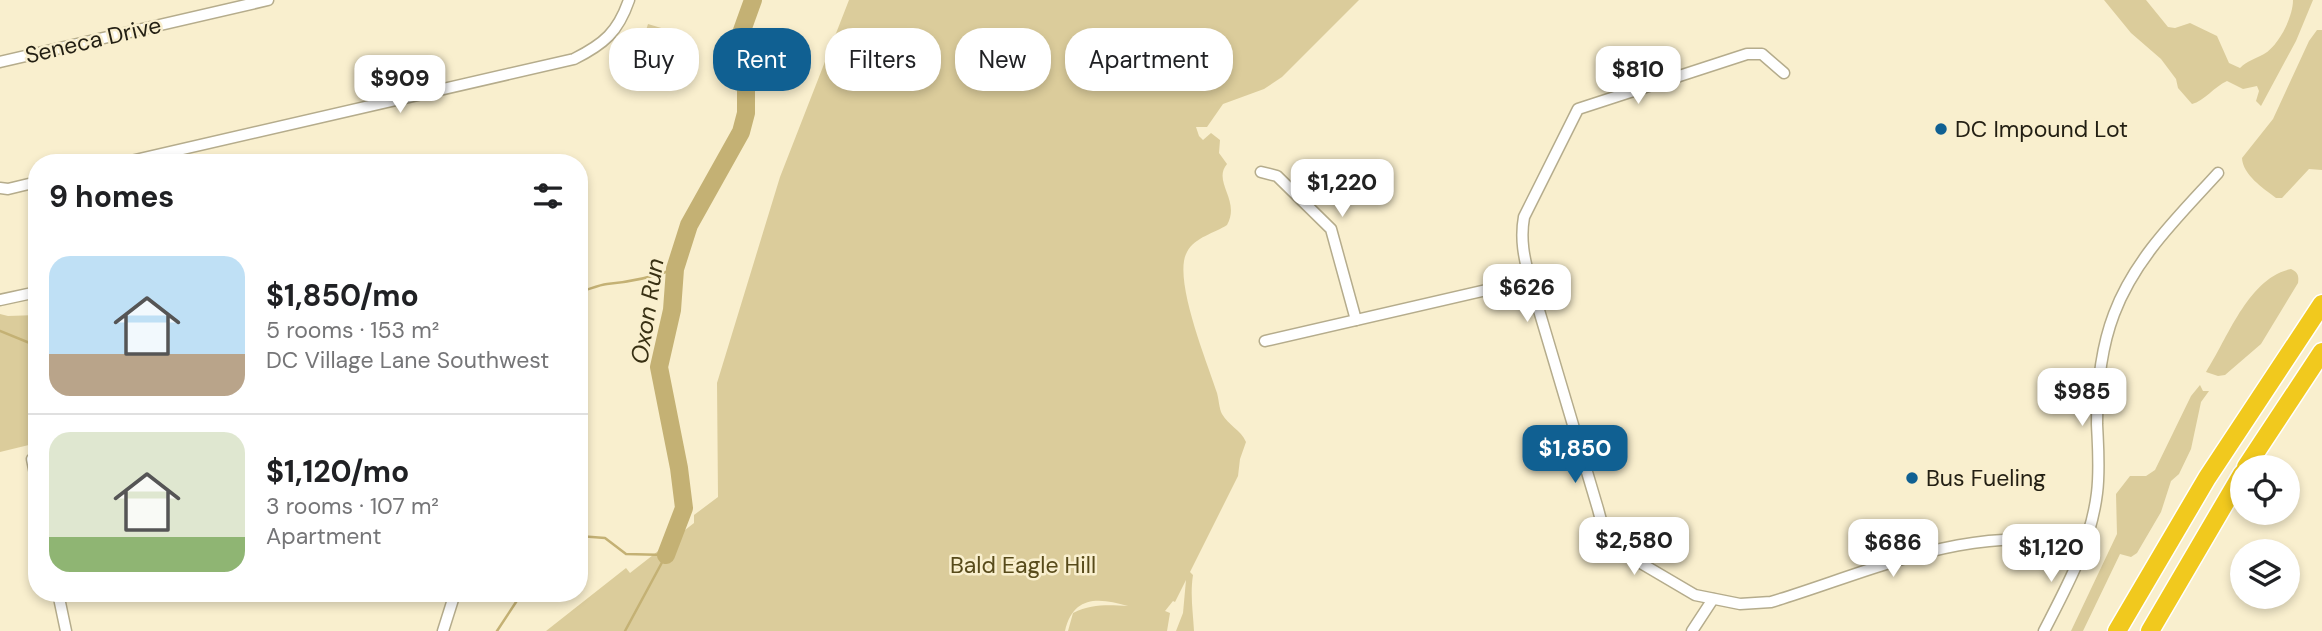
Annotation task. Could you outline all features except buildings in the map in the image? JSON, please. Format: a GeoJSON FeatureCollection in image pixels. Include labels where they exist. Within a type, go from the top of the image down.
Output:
{"type":"FeatureCollection","features":[{"type":"Feature","properties":{"kind":"highway"},"geometry":{"type":"LineString","coordinates":[[2117,631],[2207,478],[2322,304]]}},
{"type":"Feature","properties":{"kind":"highway"},"geometry":{"type":"LineString","coordinates":[[2254,455],[2322,352]]}},
{"type":"Feature","properties":{"kind":"highway"},"geometry":{"type":"LineString","coordinates":[[2150,631],[2230,494]]}},
{"type":"Feature","properties":{"kind":"street","name":"Seneca Drive"},"geometry":{"type":"LineString","coordinates":[[0,62],[268,0]]}},
{"type":"Feature","properties":{"kind":"street"},"geometry":{"type":"LineString","coordinates":[[161,154],[574,59],[594,49],[610,36],[620,24],[629,0]]}},
{"type":"Feature","properties":{"kind":"street"},"geometry":{"type":"LineString","coordinates":[[1784,74],[1762,54],[1747,54],[1577,109],[1524,217],[1522,242],[1530,280],[1598,509],[1609,537],[1627,555],[1695,595],[1740,604],[1767,603],[1926,553],[1981,541],[2008,539],[2054,542],[2084,549]]}},
{"type":"Feature","properties":{"kind":"street"},"geometry":{"type":"LineString","coordinates":[[1261,172],[1277,176],[1331,229],[1356,320]]}},
{"type":"Feature","properties":{"kind":"street"},"geometry":{"type":"LineString","coordinates":[[2044,631],[2084,549],[2093,520],[2098,489],[2099,384],[2104,348],[2113,317],[2128,283],[2144,257],[2218,173]]}},
{"type":"Feature","properties":{"kind":"street"},"geometry":{"type":"LineString","coordinates":[[0,188],[28,184]]}},
{"type":"Feature","properties":{"kind":"street"},"geometry":{"type":"LineString","coordinates":[[1265,341],[1530,280]]}},
{"type":"Feature","properties":{"kind":"street"},"geometry":{"type":"LineString","coordinates":[[0,300],[28,294]]}},
{"type":"Feature","properties":{"kind":"street"},"geometry":{"type":"LineString","coordinates":[[1692,631],[1713,599]]}},
{"type":"Feature","properties":{"kind":"street"},"geometry":{"type":"LineString","coordinates":[[60,602],[66,631]]}},
{"type":"Feature","properties":{"kind":"street"},"geometry":{"type":"LineString","coordinates":[[443,631],[452,602]]}},
{"type":"Feature","properties":{"kind":"green space","name":"Bald Eagle Hill"},"geometry":{"type":"Polygon","coordinates":[[[849,0],[1359,0],[1282,77],[1264,89],[1223,104],[1207,127],[1196,127],[1203,140],[1211,133],[1220,140],[1219,153],[1227,164],[1223,171],[1224,185],[1231,207],[1227,225],[1200,239],[1187,252],[1184,281],[1193,321],[1221,412],[1246,442],[1238,476],[1190,572],[1193,575],[1194,631],[1176,631],[1183,613],[1186,580],[1175,602],[1165,611],[1170,613],[1167,631],[1068,631],[1073,613],[1080,610],[1100,606],[1128,606],[1097,601],[1081,605],[1074,611],[1069,620],[1065,631],[546,631],[583,602],[588,602],[588,598],[626,568],[630,573],[694,523],[694,515],[718,497],[717,383],[780,177],[825,62],[825,91],[941,91],[941,28],[838,28],[849,0]]]}},
{"type":"Feature","properties":{"kind":"green space"},"geometry":{"type":"Polygon","coordinates":[[[2104,0],[2146,0],[2168,27],[2175,28],[2190,23],[2217,36],[2229,63],[2240,68],[2270,50],[2275,44],[2288,22],[2293,0],[2313,0],[2296,41],[2261,106],[2256,101],[2259,91],[2257,86],[2243,89],[2227,81],[2192,104],[2178,88],[2176,79],[2161,59],[2131,33],[2104,0]]]}},
{"type":"Feature","properties":{"kind":"green space"},"geometry":{"type":"Polygon","coordinates":[[[2317,30],[2322,30],[2322,170],[2309,169],[2282,198],[2276,198],[2250,175],[2242,158],[2273,119],[2309,41],[2317,30]]]}},
{"type":"Feature","properties":{"kind":"green space"},"geometry":{"type":"Polygon","coordinates":[[[2291,269],[2298,274],[2298,283],[2261,344],[2225,375],[2206,372],[2251,297],[2263,284],[2291,269]]]}},
{"type":"Feature","properties":{"kind":"green space"},"geometry":{"type":"Polygon","coordinates":[[[0,314],[28,315],[28,445],[0,452],[0,314]]]}},
{"type":"Feature","properties":{"kind":"green space"},"geometry":{"type":"Polygon","coordinates":[[[2200,385],[2203,391],[2209,391],[2201,402],[2191,449],[2179,474],[2171,481],[2161,512],[2137,553],[2131,557],[2120,554],[2083,631],[2071,631],[2117,534],[2116,494],[2130,476],[2146,476],[2155,470],[2191,396],[2200,385]]]}},
{"type":"Feature","properties":{"kind":"waterway","name":"Oxon Run"},"geometry":{"type":"LineString","coordinates":[[666,555],[684,508],[659,367],[672,310],[675,269],[689,225],[741,132],[746,113],[740,36],[753,0]]}},
{"type":"Feature","properties":{"kind":"waterway"},"geometry":{"type":"LineString","coordinates":[[588,289],[675,269]]}},
{"type":"Feature","properties":{"kind":"waterway"},"geometry":{"type":"LineString","coordinates":[[0,331],[28,342]]}},
{"type":"Feature","properties":{"kind":"waterway","name":"Oxon Run"},"geometry":{"type":"LineString","coordinates":[[588,537],[605,538],[626,554],[666,555],[625,631]]}},
{"type":"Feature","properties":{"kind":"waterway"},"geometry":{"type":"LineString","coordinates":[[497,631],[516,602]]}},
{"type":"Feature","properties":{"kind":"place","name":"DC Impound Lot"},"geometry":{"type":"Point","coordinates":[1941,129]}},
{"type":"Feature","properties":{"kind":"place","name":"Bus Fueling"},"geometry":{"type":"Point","coordinates":[1912,478]}}]}
